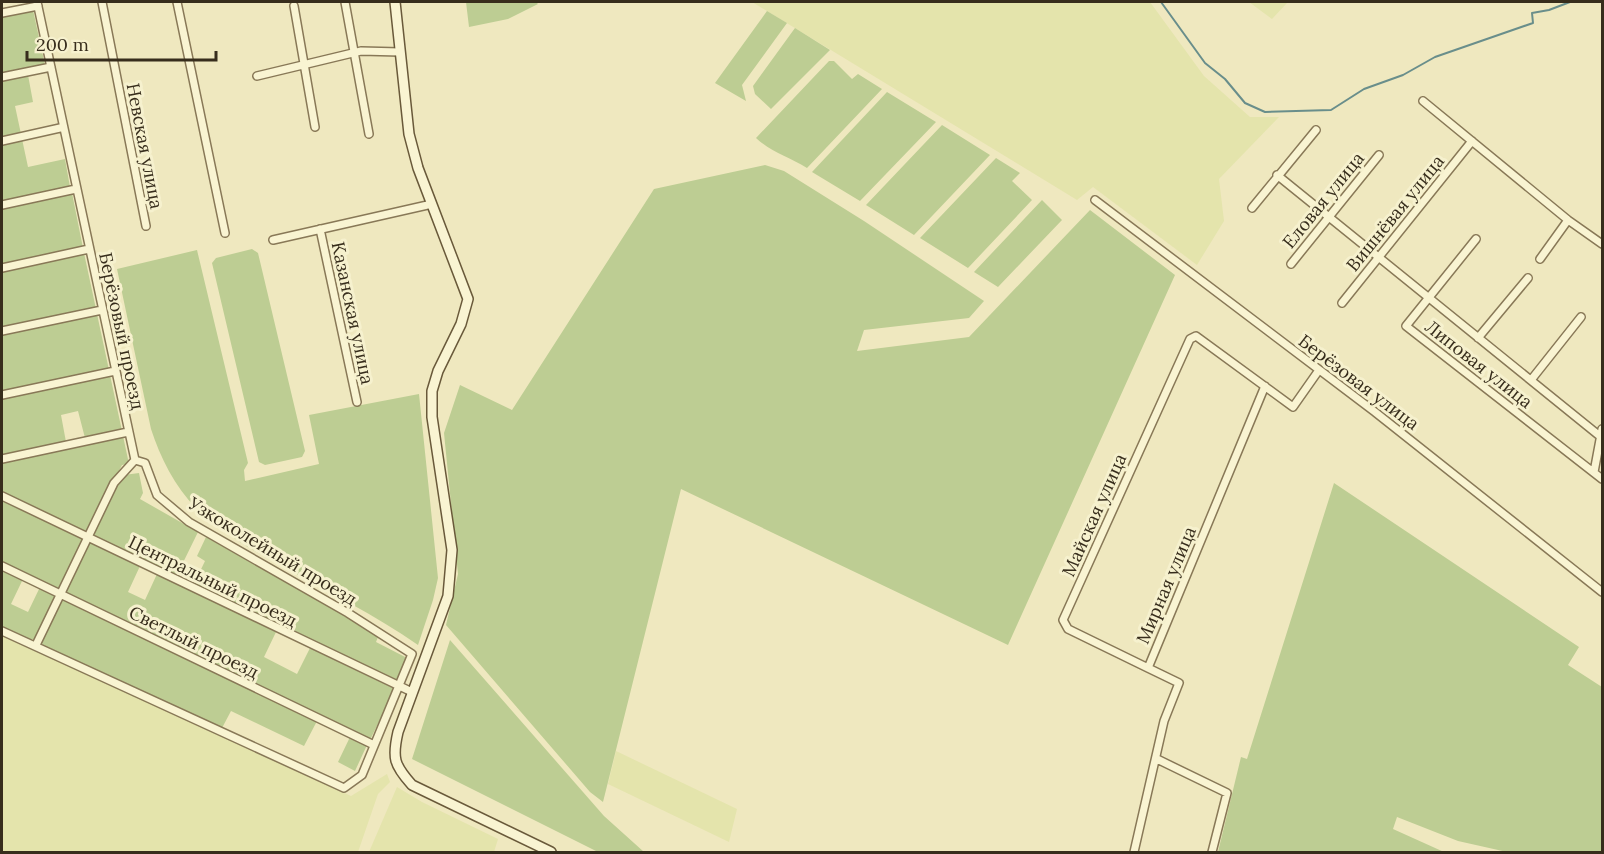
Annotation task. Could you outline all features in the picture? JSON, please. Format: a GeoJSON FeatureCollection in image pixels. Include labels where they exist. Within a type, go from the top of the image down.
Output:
{"type":"FeatureCollection","features":[{"type":"Feature","properties":{"kind":"main road"},"geometry":{"type":"LineString","coordinates":[[395,2],[409,134],[432,204],[468,299],[461,324],[438,371],[432,392],[432,417],[452,550],[448,596],[412,692],[394,750],[397,769],[412,785],[551,852]]}},
{"type":"Feature","properties":{"kind":"street","name":"Невская улица"},"geometry":{"type":"LineString","coordinates":[[102,2],[146,226]]}},
{"type":"Feature","properties":{"kind":"street"},"geometry":{"type":"LineString","coordinates":[[177,2],[225,233]]}},
{"type":"Feature","properties":{"kind":"street"},"geometry":{"type":"LineString","coordinates":[[345,2],[369,134]]}},
{"type":"Feature","properties":{"kind":"street"},"geometry":{"type":"LineString","coordinates":[[2,14],[38,4]]}},
{"type":"Feature","properties":{"kind":"street","name":"Берёзовый проезд"},"geometry":{"type":"LineString","coordinates":[[38,4],[135,460]]}},
{"type":"Feature","properties":{"kind":"street"},"geometry":{"type":"LineString","coordinates":[[294,6],[315,127]]}},
{"type":"Feature","properties":{"kind":"street"},"geometry":{"type":"LineString","coordinates":[[257,76],[354,53],[400,52]]}},
{"type":"Feature","properties":{"kind":"street"},"geometry":{"type":"LineString","coordinates":[[2,77],[51,67]]}},
{"type":"Feature","properties":{"kind":"street"},"geometry":{"type":"LineString","coordinates":[[1423,101],[1602,244]]}},
{"type":"Feature","properties":{"kind":"street"},"geometry":{"type":"LineString","coordinates":[[2,141],[60,128]]}},
{"type":"Feature","properties":{"kind":"street"},"geometry":{"type":"LineString","coordinates":[[1251,208],[1316,130]]}},
{"type":"Feature","properties":{"kind":"street","name":"Вишнёвая улица"},"geometry":{"type":"LineString","coordinates":[[1342,303],[1472,141]]}},
{"type":"Feature","properties":{"kind":"street","name":"Еловая улица"},"geometry":{"type":"LineString","coordinates":[[1291,264],[1379,155]]}},
{"type":"Feature","properties":{"kind":"street"},"geometry":{"type":"LineString","coordinates":[[1277,175],[1478,338],[1602,433],[1594,472],[1602,479]]}},
{"type":"Feature","properties":{"kind":"street"},"geometry":{"type":"LineString","coordinates":[[2,205],[76,189]]}},
{"type":"Feature","properties":{"kind":"street","name":"Берёзовая улица"},"geometry":{"type":"LineString","coordinates":[[1095,200],[1319,370],[1602,592]]}},
{"type":"Feature","properties":{"kind":"street"},"geometry":{"type":"LineString","coordinates":[[273,240],[432,204]]}},
{"type":"Feature","properties":{"kind":"street"},"geometry":{"type":"LineString","coordinates":[[1540,259],[1568,219]]}},
{"type":"Feature","properties":{"kind":"street","name":"Казанская улица"},"geometry":{"type":"LineString","coordinates":[[320,229],[357,402]]}},
{"type":"Feature","properties":{"kind":"street","name":"Липовая улица"},"geometry":{"type":"LineString","coordinates":[[1476,239],[1406,326],[1594,472]]}},
{"type":"Feature","properties":{"kind":"street"},"geometry":{"type":"LineString","coordinates":[[2,268],[89,249]]}},
{"type":"Feature","properties":{"kind":"street"},"geometry":{"type":"LineString","coordinates":[[1478,338],[1528,278]]}},
{"type":"Feature","properties":{"kind":"street"},"geometry":{"type":"LineString","coordinates":[[2,331],[102,310]]}},
{"type":"Feature","properties":{"kind":"street"},"geometry":{"type":"LineString","coordinates":[[1531,380],[1581,317]]}},
{"type":"Feature","properties":{"kind":"street","name":"Майская улица"},"geometry":{"type":"LineString","coordinates":[[1148,668],[1068,629],[1063,620],[1190,339],[1196,336],[1265,386]]}},
{"type":"Feature","properties":{"kind":"street"},"geometry":{"type":"LineString","coordinates":[[1265,386],[1293,406],[1319,370]]}},
{"type":"Feature","properties":{"kind":"street"},"geometry":{"type":"LineString","coordinates":[[2,395],[115,371]]}},
{"type":"Feature","properties":{"kind":"street","name":"Мирная улица"},"geometry":{"type":"LineString","coordinates":[[1134,852],[1164,721],[1179,683],[1148,668],[1265,386]]}},
{"type":"Feature","properties":{"kind":"street"},"geometry":{"type":"LineString","coordinates":[[2,459],[128,432]]}},
{"type":"Feature","properties":{"kind":"street"},"geometry":{"type":"LineString","coordinates":[[36,645],[114,483],[135,460]]}},
{"type":"Feature","properties":{"kind":"street","name":"Узкоколейный проезд"},"geometry":{"type":"LineString","coordinates":[[135,460],[145,464],[157,495],[189,522],[348,613],[412,654],[399,687]]}},
{"type":"Feature","properties":{"kind":"street","name":"Центральный проезд"},"geometry":{"type":"LineString","coordinates":[[2,496],[412,692]]}},
{"type":"Feature","properties":{"kind":"street","name":"Светлый проезд"},"geometry":{"type":"LineString","coordinates":[[2,566],[374,745]]}},
{"type":"Feature","properties":{"kind":"street"},"geometry":{"type":"LineString","coordinates":[[2,631],[344,788],[362,775],[399,687]]}},
{"type":"Feature","properties":{"kind":"street"},"geometry":{"type":"LineString","coordinates":[[1157,759],[1227,793],[1212,852]]}},
{"type":"Feature","properties":{"kind":"green space"},"geometry":{"type":"Polygon","coordinates":[[[466,2],[536,2],[538,4],[508,19],[469,27],[466,2]]]}},
{"type":"Feature","properties":{"kind":"green space"},"geometry":{"type":"Polygon","coordinates":[[[752,2],[1150,2],[1204,76],[1250,117],[1279,117],[1219,179],[1224,221],[1197,265],[1093,187],[1077,200],[752,2]]]}},
{"type":"Feature","properties":{"kind":"green space"},"geometry":{"type":"Polygon","coordinates":[[[1249,2],[1288,2],[1272,19],[1249,2]]]}},
{"type":"Feature","properties":{"kind":"green space"},"geometry":{"type":"Polygon","coordinates":[[[33,10],[45,65],[2,74],[2,17],[33,10]]]}},
{"type":"Feature","properties":{"kind":"green space"},"geometry":{"type":"Polygon","coordinates":[[[767,11],[787,23],[742,85],[746,101],[715,83],[767,11]]]}},
{"type":"Feature","properties":{"kind":"green space"},"geometry":{"type":"Polygon","coordinates":[[[795,28],[830,50],[771,109],[755,94],[753,86],[795,28]]]}},
{"type":"Feature","properties":{"kind":"green space"},"geometry":{"type":"Polygon","coordinates":[[[829,61],[834,61],[852,79],[858,74],[882,89],[807,168],[774,151],[756,138],[829,61]]]}},
{"type":"Feature","properties":{"kind":"green space"},"geometry":{"type":"Polygon","coordinates":[[[28,75],[33,102],[15,106],[21,134],[2,138],[2,80],[28,75]]]}},
{"type":"Feature","properties":{"kind":"green space"},"geometry":{"type":"Polygon","coordinates":[[[887,92],[936,122],[860,201],[812,172],[887,92]]]}},
{"type":"Feature","properties":{"kind":"green space"},"geometry":{"type":"Polygon","coordinates":[[[942,125],[990,155],[914,235],[866,205],[942,125]]]}},
{"type":"Feature","properties":{"kind":"green space"},"geometry":{"type":"Polygon","coordinates":[[[22,139],[28,167],[65,159],[70,187],[2,201],[2,144],[22,139]]]}},
{"type":"Feature","properties":{"kind":"green space"},"geometry":{"type":"Polygon","coordinates":[[[996,158],[1020,173],[1012,181],[1032,200],[968,268],[920,238],[996,158]]]}},
{"type":"Feature","properties":{"kind":"green space"},"geometry":{"type":"Polygon","coordinates":[[[765,165],[784,171],[984,301],[969,318],[864,330],[857,351],[969,337],[1090,210],[1175,275],[1008,645],[681,489],[603,802],[590,792],[446,625],[458,574],[444,433],[460,385],[512,410],[654,189],[765,165]]]}},
{"type":"Feature","properties":{"kind":"green space"},"geometry":{"type":"Polygon","coordinates":[[[72,193],[83,248],[2,265],[2,207],[72,193]]]}},
{"type":"Feature","properties":{"kind":"green space"},"geometry":{"type":"Polygon","coordinates":[[[1042,200],[1062,220],[998,287],[974,272],[1042,200]]]}},
{"type":"Feature","properties":{"kind":"green space"},"geometry":{"type":"Polygon","coordinates":[[[252,249],[258,253],[305,451],[302,457],[265,465],[259,462],[212,263],[216,258],[252,249]]]}},
{"type":"Feature","properties":{"kind":"green space"},"geometry":{"type":"Polygon","coordinates":[[[197,250],[248,463],[244,470],[245,481],[319,464],[309,415],[419,394],[438,578],[418,645],[369,614],[272,561],[227,533],[196,508],[181,491],[169,471],[151,429],[117,269],[197,250]]]}},
{"type":"Feature","properties":{"kind":"green space"},"geometry":{"type":"Polygon","coordinates":[[[84,253],[96,309],[2,329],[2,271],[84,253]]]}},
{"type":"Feature","properties":{"kind":"green space"},"geometry":{"type":"Polygon","coordinates":[[[97,314],[109,370],[2,392],[2,334],[97,314]]]}},
{"type":"Feature","properties":{"kind":"green space"},"geometry":{"type":"Polygon","coordinates":[[[110,375],[122,431],[85,438],[78,411],[61,415],[66,442],[2,456],[2,398],[110,375]]]}},
{"type":"Feature","properties":{"kind":"green space"},"geometry":{"type":"Polygon","coordinates":[[[123,436],[129,464],[122,465],[86,534],[2,493],[2,462],[123,436]]]}},
{"type":"Feature","properties":{"kind":"green space"},"geometry":{"type":"Polygon","coordinates":[[[139,473],[143,493],[140,499],[198,532],[176,577],[96,539],[93,532],[124,475],[139,473]]]}},
{"type":"Feature","properties":{"kind":"green space"},"geometry":{"type":"Polygon","coordinates":[[[1334,483],[1579,647],[1568,665],[1602,687],[1602,852],[1507,852],[1458,841],[1397,817],[1393,829],[1444,852],[1218,852],[1241,757],[1247,759],[1334,483]]]}},
{"type":"Feature","properties":{"kind":"green space"},"geometry":{"type":"Polygon","coordinates":[[[2,499],[84,539],[59,590],[2,562],[2,499]]]}},
{"type":"Feature","properties":{"kind":"green space"},"geometry":{"type":"Polygon","coordinates":[[[206,537],[348,617],[378,637],[376,642],[409,659],[397,684],[193,586],[205,561],[197,556],[206,537]]]}},
{"type":"Feature","properties":{"kind":"green space"},"geometry":{"type":"Polygon","coordinates":[[[89,542],[140,566],[128,592],[145,600],[157,574],[276,632],[264,657],[297,674],[310,648],[395,689],[370,740],[64,593],[89,542]]]}},
{"type":"Feature","properties":{"kind":"green space"},"geometry":{"type":"Polygon","coordinates":[[[2,569],[23,579],[11,604],[28,612],[40,587],[57,595],[36,638],[31,640],[2,628],[2,569]]]}},
{"type":"Feature","properties":{"kind":"green space"},"geometry":{"type":"Polygon","coordinates":[[[62,598],[317,721],[304,746],[231,711],[222,728],[43,645],[41,641],[62,598]]]}},
{"type":"Feature","properties":{"kind":"green space"},"geometry":{"type":"Polygon","coordinates":[[[2,635],[351,796],[387,774],[390,782],[378,794],[358,852],[2,852],[2,635]]]}},
{"type":"Feature","properties":{"kind":"green space"},"geometry":{"type":"Polygon","coordinates":[[[450,640],[604,816],[644,852],[598,852],[412,759],[450,640]]]}},
{"type":"Feature","properties":{"kind":"green space"},"geometry":{"type":"Polygon","coordinates":[[[350,737],[367,745],[355,771],[338,762],[350,737]]]}},
{"type":"Feature","properties":{"kind":"green space"},"geometry":{"type":"Polygon","coordinates":[[[616,751],[737,809],[729,842],[608,784],[616,751]]]}},
{"type":"Feature","properties":{"kind":"green space"},"geometry":{"type":"Polygon","coordinates":[[[397,787],[422,802],[498,839],[494,852],[369,852],[397,787]]]}},
{"type":"Feature","properties":{"kind":"waterway"},"geometry":{"type":"LineString","coordinates":[[1161,2],[1205,63],[1225,79],[1245,103],[1265,112],[1331,110],[1364,89],[1403,75],[1435,57],[1533,23],[1532,13],[1549,10],[1570,2]]}}]}
